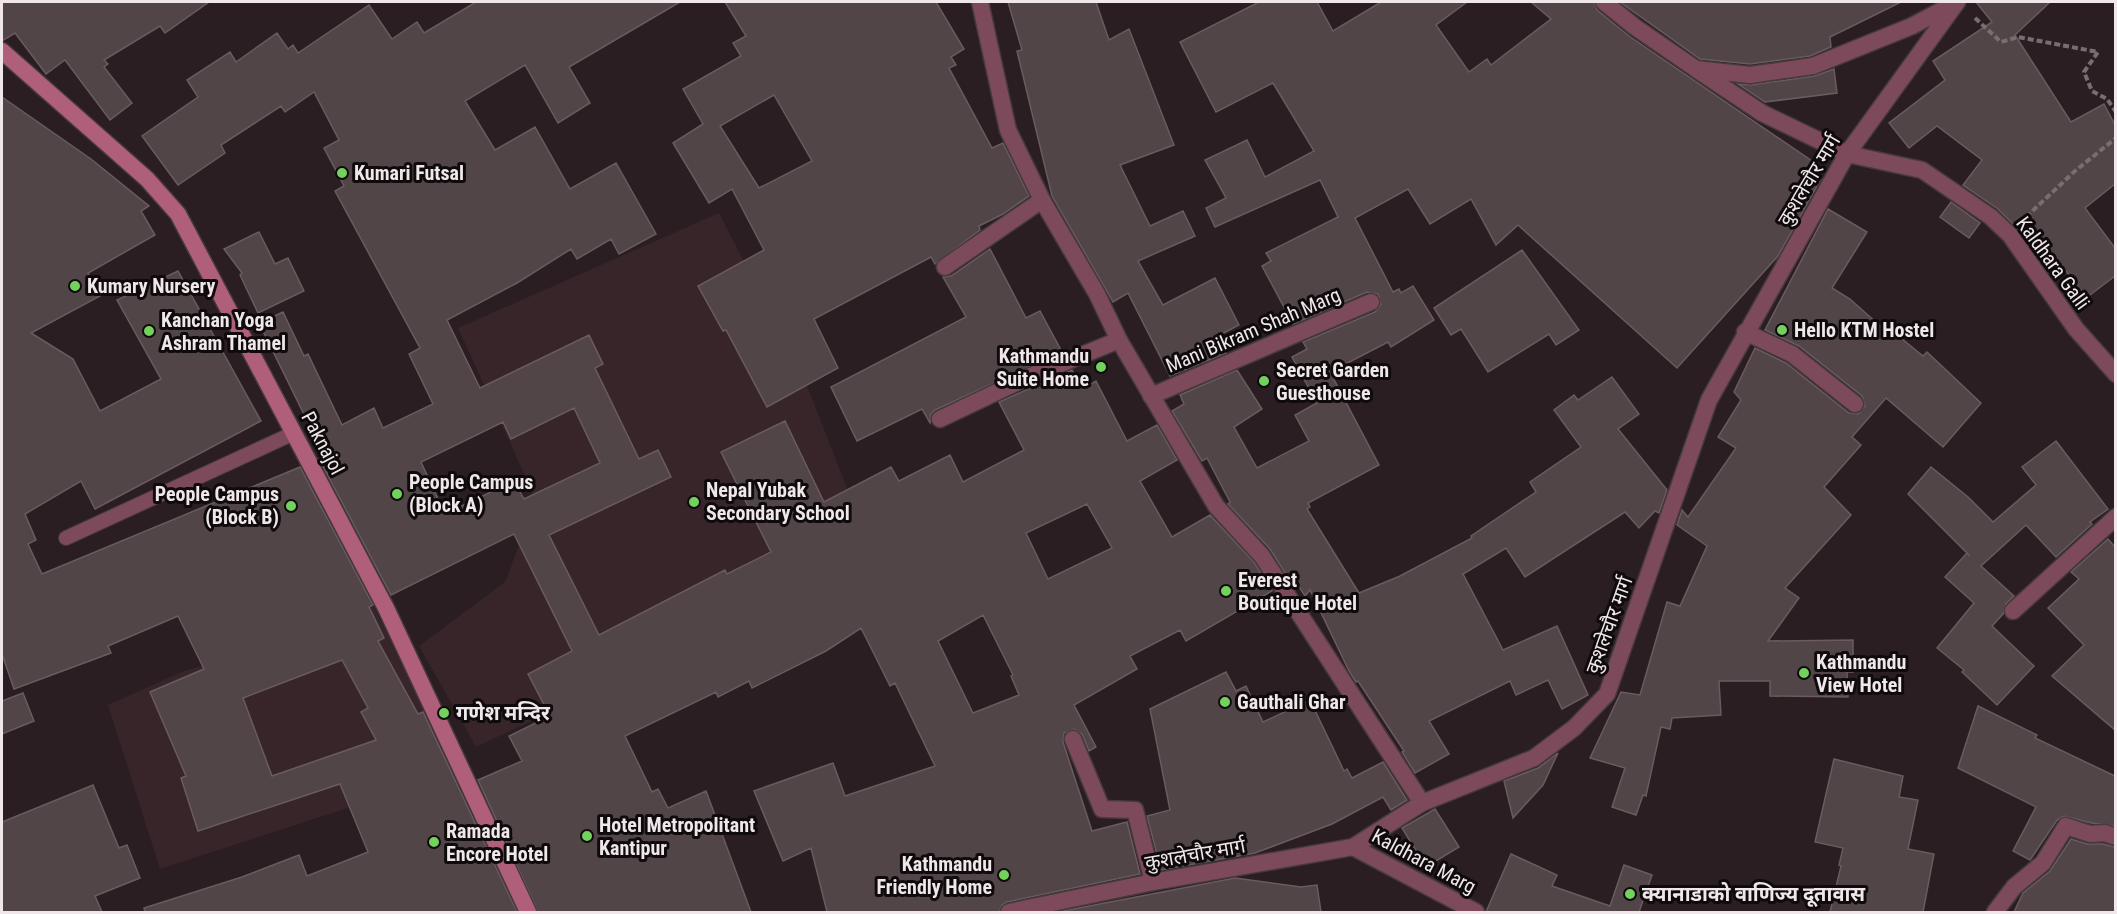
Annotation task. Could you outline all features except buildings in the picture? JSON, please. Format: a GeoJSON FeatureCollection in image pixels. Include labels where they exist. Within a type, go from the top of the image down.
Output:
{"type":"FeatureCollection","features":[{"type":"Feature","properties":{"kind":"main road","name":"Paknajol"},"geometry":{"type":"LineString","coordinates":[[2,51],[147,179],[178,214],[386,608],[528,912]]}},
{"type":"Feature","properties":{"kind":"street"},"geometry":{"type":"LineString","coordinates":[[980,2],[1008,130],[1042,200],[1097,294],[1119,340],[1216,506],[1262,556],[1422,803]]}},
{"type":"Feature","properties":{"kind":"street","name":"Kaldhara Galli"},"geometry":{"type":"LineString","coordinates":[[1604,2],[1696,69],[1762,113],[1847,154],[1922,170],[1991,217],[2010,235],[2076,329],[2115,374]]}},
{"type":"Feature","properties":{"kind":"street"},"geometry":{"type":"LineString","coordinates":[[1696,69],[1750,75],[1813,66],[1912,26],[1957,2]]}},
{"type":"Feature","properties":{"kind":"street","name":"कुशलेचौर मार्ग"},"geometry":{"type":"LineString","coordinates":[[1013,912],[1153,882],[1353,847],[1422,803],[1534,758],[1574,728],[1607,694],[1709,400],[1847,154],[1957,2]]}},
{"type":"Feature","properties":{"kind":"street"},"geometry":{"type":"LineString","coordinates":[[945,267],[1042,200]]}},
{"type":"Feature","properties":{"kind":"street","name":"Mani Bikram Shah Marg"},"geometry":{"type":"LineString","coordinates":[[1151,396],[1371,302]]}},
{"type":"Feature","properties":{"kind":"street"},"geometry":{"type":"LineString","coordinates":[[1745,333],[1792,354],[1855,404]]}},
{"type":"Feature","properties":{"kind":"street"},"geometry":{"type":"LineString","coordinates":[[940,419],[1026,378],[1119,340]]}},
{"type":"Feature","properties":{"kind":"street"},"geometry":{"type":"LineString","coordinates":[[2013,611],[2115,517]]}},
{"type":"Feature","properties":{"kind":"street"},"geometry":{"type":"LineString","coordinates":[[1073,739],[1102,809],[1136,810],[1153,882]]}},
{"type":"Feature","properties":{"kind":"street"},"geometry":{"type":"LineString","coordinates":[[1995,912],[2014,887],[2043,863],[2066,826],[2090,834],[2105,833],[2115,837]]}},
{"type":"Feature","properties":{"kind":"street","name":"Kaldhara Marg"},"geometry":{"type":"LineString","coordinates":[[1353,847],[1476,912]]}},
{"type":"Feature","properties":{"kind":"lane"},"geometry":{"type":"LineString","coordinates":[[66,538],[294,433]]}},
{"type":"Feature","properties":{"kind":"path"},"geometry":{"type":"LineString","coordinates":[[1957,2],[2001,42],[2018,37],[2098,52],[2084,72],[2092,91],[2107,99],[2115,112]]}},
{"type":"Feature","properties":{"kind":"path"},"geometry":{"type":"LineString","coordinates":[[2010,235],[2036,206],[2115,138]]}},
{"type":"Feature","properties":{"kind":"shaded area","name":"Nepal Yubak Secondary School"},"geometry":{"type":"Polygon","coordinates":[[[719,213],[804,378],[869,544],[772,608],[476,747],[419,646],[505,582],[520,543],[545,526],[526,478],[458,328],[719,213]]]}},
{"type":"Feature","properties":{"kind":"shaded area"},"geometry":{"type":"Polygon","coordinates":[[[373,605],[455,773],[160,869],[108,705],[184,671],[309,636],[373,605]]]}},
{"type":"Feature","properties":{"kind":"place","name":"Kumari Futsal"},"geometry":{"type":"Point","coordinates":[342,173]}},
{"type":"Feature","properties":{"kind":"place","name":"Kumary Nursery"},"geometry":{"type":"Point","coordinates":[75,286]}},
{"type":"Feature","properties":{"kind":"place","name":"Hello KTM Hostel"},"geometry":{"type":"Point","coordinates":[1782,330]}},
{"type":"Feature","properties":{"kind":"place","name":"Kanchan Yoga Ashram Thamel"},"geometry":{"type":"Point","coordinates":[149,331]}},
{"type":"Feature","properties":{"kind":"place","name":"Kathmandu Suite Home"},"geometry":{"type":"Point","coordinates":[1101,367]}},
{"type":"Feature","properties":{"kind":"place","name":"Secret Garden Guesthouse"},"geometry":{"type":"Point","coordinates":[1264,381]}},
{"type":"Feature","properties":{"kind":"place","name":"People Campus (Block A)"},"geometry":{"type":"Point","coordinates":[397,494]}},
{"type":"Feature","properties":{"kind":"place","name":"Nepal Yubak Secondary School"},"geometry":{"type":"Point","coordinates":[694,502]}},
{"type":"Feature","properties":{"kind":"place","name":"People Campus (Block B)"},"geometry":{"type":"Point","coordinates":[291,506]}},
{"type":"Feature","properties":{"kind":"place","name":"Everest Boutique Hotel"},"geometry":{"type":"Point","coordinates":[1226,591]}},
{"type":"Feature","properties":{"kind":"place","name":"Kathmandu View Hotel"},"geometry":{"type":"Point","coordinates":[1804,673]}},
{"type":"Feature","properties":{"kind":"place","name":"Gauthali Ghar"},"geometry":{"type":"Point","coordinates":[1225,702]}},
{"type":"Feature","properties":{"kind":"place","name":"गणेश मन्दिर"},"geometry":{"type":"Point","coordinates":[444,713]}},
{"type":"Feature","properties":{"kind":"place","name":"Hotel Metropolitant Kantipur"},"geometry":{"type":"Point","coordinates":[587,836]}},
{"type":"Feature","properties":{"kind":"place","name":"Ramada Encore Hotel"},"geometry":{"type":"Point","coordinates":[434,842]}},
{"type":"Feature","properties":{"kind":"place","name":"Kathmandu Friendly Home"},"geometry":{"type":"Point","coordinates":[1004,875]}},
{"type":"Feature","properties":{"kind":"place","name":"क्यानाडाको वाणिज्य दूतावास"},"geometry":{"type":"Point","coordinates":[1630,894]}}]}
